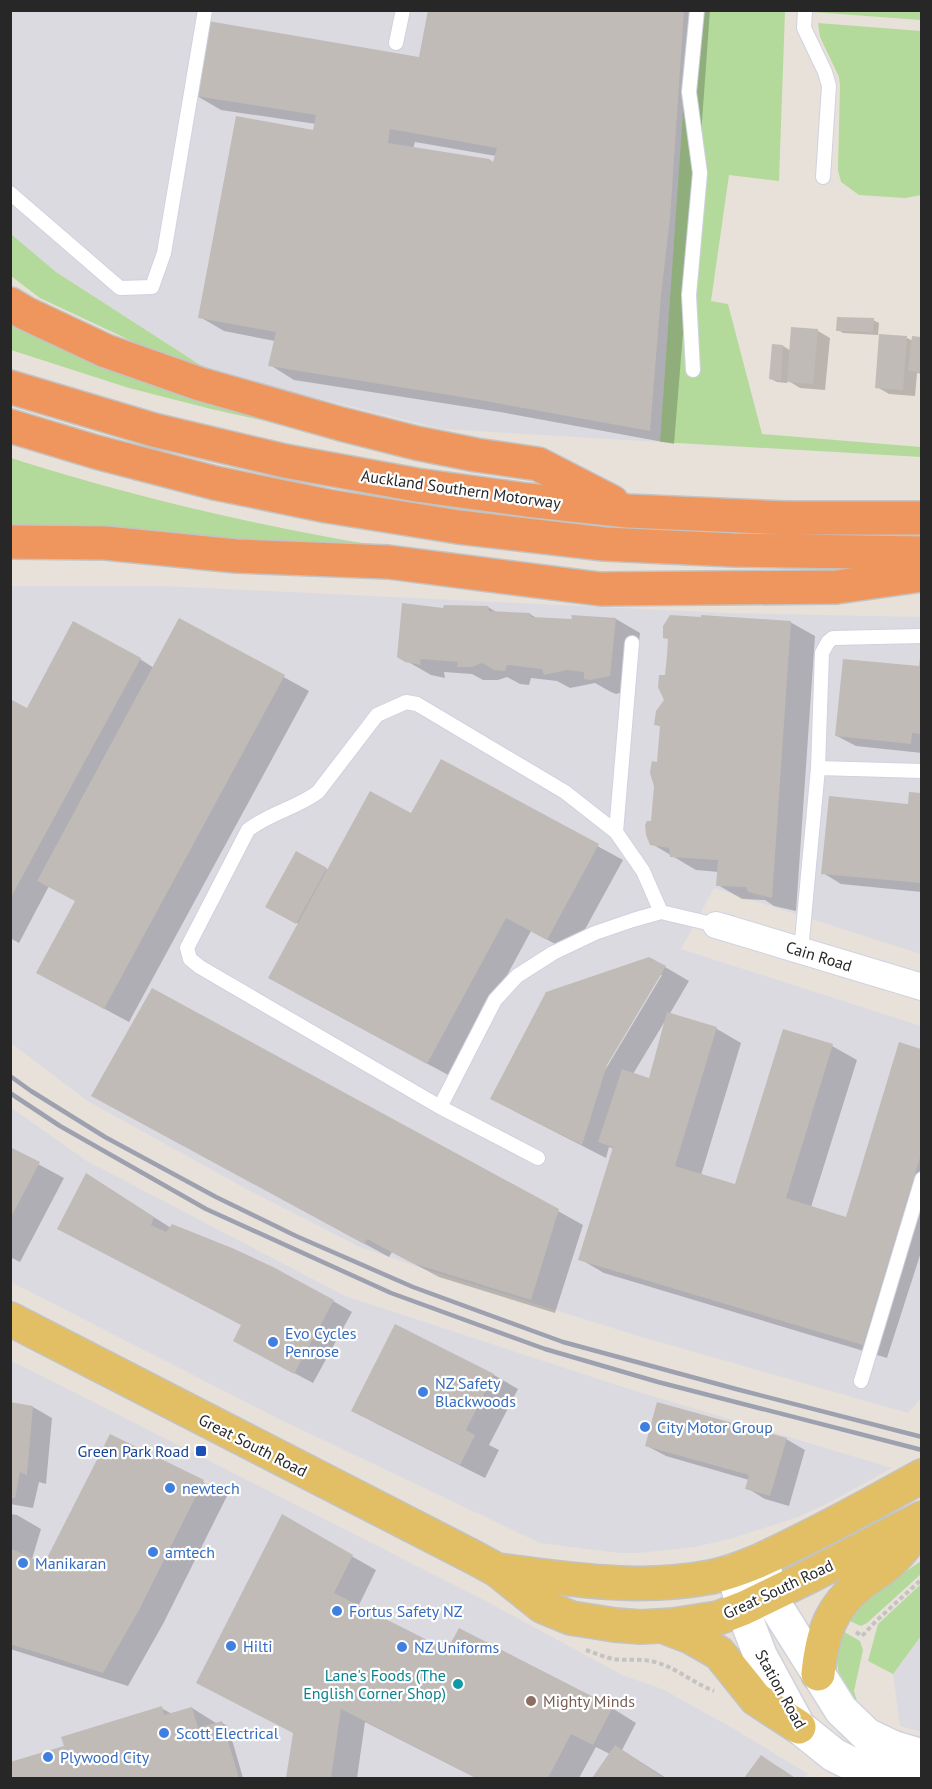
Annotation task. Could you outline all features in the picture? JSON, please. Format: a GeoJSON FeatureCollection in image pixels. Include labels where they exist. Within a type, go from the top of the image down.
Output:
{"type":"FeatureCollection","features":[{"type":"Feature","properties":{"kind":"highway"},"geometry":{"type":"LineString","coordinates":[[10,304],[106,351],[200,384],[416,443],[538,464],[628,511]]}},
{"type":"Feature","properties":{"kind":"highway","name":"Auckland Southern Motorway"},"geometry":{"type":"LineString","coordinates":[[10,387],[154,430],[285,461],[417,485],[628,511],[786,518],[921,518]]}},
{"type":"Feature","properties":{"kind":"highway"},"geometry":{"type":"LineString","coordinates":[[10,426],[96,452],[215,483],[327,506],[458,527],[604,544],[733,550],[921,553]]}},
{"type":"Feature","properties":{"kind":"highway"},"geometry":{"type":"LineString","coordinates":[[10,542],[105,543],[236,556],[388,562],[600,589],[837,587],[921,574]]}},
{"type":"Feature","properties":{"kind":"highway"},"geometry":{"type":"LineString","coordinates":[[10,561],[107,561],[236,556]]}},
{"type":"Feature","properties":{"kind":"main road","name":"Great South Road"},"geometry":{"type":"LineString","coordinates":[[10,1319],[496,1570],[542,1606],[571,1618],[615,1625],[660,1626],[718,1618],[758,1602],[921,1518]]}},
{"type":"Feature","properties":{"kind":"main road","name":"Great South Road"},"geometry":{"type":"LineString","coordinates":[[496,1570],[569,1580],[621,1584],[688,1580],[747,1565],[837,1523],[921,1476]]}},
{"type":"Feature","properties":{"kind":"main road"},"geometry":{"type":"LineString","coordinates":[[818,1674],[826,1629],[834,1611],[850,1592],[892,1561],[921,1525]]}},
{"type":"Feature","properties":{"kind":"main road","name":"Station Road"},"geometry":{"type":"LineString","coordinates":[[747,1565],[758,1602],[760,1655],[799,1727],[834,1755],[847,1771],[908,1779]]}},
{"type":"Feature","properties":{"kind":"main road","name":"Station Road"},"geometry":{"type":"LineString","coordinates":[[758,1602],[780,1613],[841,1710],[867,1735],[892,1747],[921,1756]]}},
{"type":"Feature","properties":{"kind":"main road"},"geometry":{"type":"LineString","coordinates":[[660,1626],[691,1637],[719,1653],[756,1699],[799,1727]]}},
{"type":"Feature","properties":{"kind":"main road"},"geometry":{"type":"LineString","coordinates":[[847,1771],[867,1735]]}},
{"type":"Feature","properties":{"kind":"street","name":"Cain Road"},"geometry":{"type":"LineString","coordinates":[[716,925],[921,987]]}},
{"type":"Feature","properties":{"kind":"lane"},"geometry":{"type":"LineString","coordinates":[[10,193],[120,288],[152,287],[164,253],[205,10]]}},
{"type":"Feature","properties":{"kind":"lane"},"geometry":{"type":"LineString","coordinates":[[396,43],[402,10]]}},
{"type":"Feature","properties":{"kind":"lane"},"geometry":{"type":"LineString","coordinates":[[693,370],[688,295],[700,173],[689,92],[696,10]]}},
{"type":"Feature","properties":{"kind":"lane"},"geometry":{"type":"LineString","coordinates":[[805,10],[804,28],[825,72],[829,86],[823,177]]}},
{"type":"Feature","properties":{"kind":"lane"},"geometry":{"type":"LineString","coordinates":[[801,951],[818,768],[822,653],[833,638],[921,636]]}},
{"type":"Feature","properties":{"kind":"lane"},"geometry":{"type":"LineString","coordinates":[[616,832],[632,643]]}},
{"type":"Feature","properties":{"kind":"lane"},"geometry":{"type":"LineString","coordinates":[[538,1158],[440,1107],[210,973],[190,959],[187,948],[248,831],[258,823],[309,799],[318,792],[377,715],[406,702],[417,704],[565,792],[616,832],[643,871],[661,912]]}},
{"type":"Feature","properties":{"kind":"lane"},"geometry":{"type":"LineString","coordinates":[[818,768],[921,771]]}},
{"type":"Feature","properties":{"kind":"lane"},"geometry":{"type":"LineString","coordinates":[[440,1107],[495,1000],[517,976],[553,953],[595,933],[661,912],[716,925]]}},
{"type":"Feature","properties":{"kind":"lane"},"geometry":{"type":"LineString","coordinates":[[861,1382],[921,1179]]}},
{"type":"Feature","properties":{"kind":"path"},"geometry":{"type":"LineString","coordinates":[[852,1629],[862,1636],[921,1580]]}},
{"type":"Feature","properties":{"kind":"path"},"geometry":{"type":"LineString","coordinates":[[582,1649],[613,1659],[642,1659],[654,1662],[677,1670],[699,1686],[718,1693]]}},
{"type":"Feature","properties":{"kind":"shaded area"},"geometry":{"type":"Polygon","coordinates":[[[10,11],[690,11],[660,442],[442,429],[208,370],[56,272],[11,234],[10,11]]]}},
{"type":"Feature","properties":{"kind":"shaded area"},"geometry":{"type":"Polygon","coordinates":[[[10,586],[164,586],[725,613],[921,617],[921,954],[714,888],[681,949],[921,1026],[921,1398],[908,1413],[635,1335],[358,1246],[243,1187],[86,1100],[11,1043],[10,586]]]}},
{"type":"Feature","properties":{"kind":"shaded area"},"geometry":{"type":"Polygon","coordinates":[[[10,1107],[87,1161],[345,1296],[632,1390],[892,1468],[798,1517],[733,1538],[695,1547],[619,1553],[540,1543],[279,1419],[11,1282],[10,1107]]]}},
{"type":"Feature","properties":{"kind":"shaded area"},"geometry":{"type":"Polygon","coordinates":[[[10,1360],[482,1599],[622,1675],[662,1689],[808,1774],[805,1778],[11,1778],[10,1360]]]}},
{"type":"Feature","properties":{"kind":"shaded area"},"geometry":{"type":"Polygon","coordinates":[[[921,1636],[921,1732],[900,1726],[893,1674],[921,1636]]]}},
{"type":"Feature","properties":{"kind":"green space"},"geometry":{"type":"Polygon","coordinates":[[[690,11],[785,11],[779,181],[729,175],[711,301],[728,304],[762,434],[921,447],[921,457],[660,442],[690,11]]]}},
{"type":"Feature","properties":{"kind":"green space"},"geometry":{"type":"Polygon","coordinates":[[[799,11],[921,11],[921,20],[799,11]]]}},
{"type":"Feature","properties":{"kind":"green space"},"geometry":{"type":"Polygon","coordinates":[[[818,23],[921,31],[921,195],[905,198],[859,195],[841,182],[838,170],[839,77],[820,37],[818,23]]]}},
{"type":"Feature","properties":{"kind":"green space"},"geometry":{"type":"Polygon","coordinates":[[[11,234],[56,272],[208,370],[142,346],[40,298],[11,276],[11,234]]]}},
{"type":"Feature","properties":{"kind":"green space"},"geometry":{"type":"Polygon","coordinates":[[[11,317],[305,430],[129,388],[11,350],[11,317]]]}},
{"type":"Feature","properties":{"kind":"green space"},"geometry":{"type":"Polygon","coordinates":[[[11,458],[165,502],[270,526],[428,554],[11,536],[11,458]]]}},
{"type":"Feature","properties":{"kind":"green space"},"geometry":{"type":"Polygon","coordinates":[[[921,1561],[921,1574],[867,1623],[861,1626],[845,1619],[876,1592],[921,1561]]]}},
{"type":"Feature","properties":{"kind":"green space"},"geometry":{"type":"Polygon","coordinates":[[[921,1584],[921,1636],[893,1674],[868,1661],[878,1624],[921,1584]]]}},
{"type":"Feature","properties":{"kind":"green space"},"geometry":{"type":"Polygon","coordinates":[[[839,1629],[860,1641],[863,1650],[854,1691],[858,1704],[840,1677],[837,1661],[839,1629]]]}},
{"type":"Feature","properties":{"kind":"building"},"geometry":{"type":"Polygon","coordinates":[[[428,10],[684,10],[670,218],[650,431],[474,399],[268,366],[276,332],[198,318],[236,116],[313,130],[316,115],[195,96],[208,21],[419,57],[428,10]],[[390,129],[388,143],[489,159],[493,162],[497,148],[390,129]]]}},
{"type":"Feature","properties":{"kind":"building"},"geometry":{"type":"Polygon","coordinates":[[[837,317],[874,318],[873,332],[836,331],[837,317]]]}},
{"type":"Feature","properties":{"kind":"building"},"geometry":{"type":"Polygon","coordinates":[[[791,327],[818,329],[813,384],[787,382],[791,327]]]}},
{"type":"Feature","properties":{"kind":"building"},"geometry":{"type":"Polygon","coordinates":[[[879,334],[907,336],[903,390],[875,388],[879,334]]]}},
{"type":"Feature","properties":{"kind":"building"},"geometry":{"type":"Polygon","coordinates":[[[912,336],[921,337],[920,372],[908,371],[912,336]]]}},
{"type":"Feature","properties":{"kind":"building"},"geometry":{"type":"Polygon","coordinates":[[[772,344],[783,345],[781,381],[769,379],[772,344]]]}},
{"type":"Feature","properties":{"kind":"building"},"geometry":{"type":"Polygon","coordinates":[[[402,603],[443,608],[444,605],[488,606],[489,611],[530,613],[531,617],[572,619],[571,615],[616,618],[610,676],[590,680],[584,679],[584,672],[567,670],[544,675],[542,669],[507,665],[505,671],[494,670],[482,663],[472,667],[457,667],[458,662],[420,659],[421,665],[405,662],[397,657],[402,603]]]}},
{"type":"Feature","properties":{"kind":"building"},"geometry":{"type":"Polygon","coordinates":[[[670,615],[791,621],[772,898],[748,892],[746,887],[716,886],[718,860],[670,857],[669,848],[650,845],[646,835],[645,825],[647,821],[651,821],[654,786],[650,773],[652,761],[657,762],[660,726],[654,725],[656,711],[664,700],[658,687],[659,675],[665,675],[667,656],[668,639],[663,638],[663,626],[670,615]]]}},
{"type":"Feature","properties":{"kind":"building"},"geometry":{"type":"Polygon","coordinates":[[[179,618],[285,675],[104,1009],[36,973],[75,901],[37,881],[179,618]]]}},
{"type":"Feature","properties":{"kind":"building"},"geometry":{"type":"Polygon","coordinates":[[[73,621],[141,658],[10,899],[10,699],[27,708],[73,621]]]}},
{"type":"Feature","properties":{"kind":"building"},"geometry":{"type":"Polygon","coordinates":[[[920,657],[921,734],[912,733],[911,744],[835,736],[843,659],[919,666],[920,657]]]}},
{"type":"Feature","properties":{"kind":"building"},"geometry":{"type":"Polygon","coordinates":[[[441,759],[599,844],[547,940],[506,918],[427,1064],[268,978],[370,791],[411,813],[441,759]]]}},
{"type":"Feature","properties":{"kind":"building"},"geometry":{"type":"Polygon","coordinates":[[[909,792],[921,793],[921,883],[821,874],[829,796],[908,804],[909,792]]]}},
{"type":"Feature","properties":{"kind":"building"},"geometry":{"type":"Polygon","coordinates":[[[296,851],[327,868],[296,924],[265,907],[296,851]]]}},
{"type":"Feature","properties":{"kind":"building"},"geometry":{"type":"Polygon","coordinates":[[[649,957],[666,966],[607,1065],[582,1145],[490,1099],[546,992],[649,957]]]}},
{"type":"Feature","properties":{"kind":"building"},"geometry":{"type":"Polygon","coordinates":[[[152,988],[559,1209],[531,1300],[412,1263],[367,1239],[364,1244],[91,1096],[152,988]]]}},
{"type":"Feature","properties":{"kind":"building"},"geometry":{"type":"Polygon","coordinates":[[[667,1012],[717,1027],[675,1166],[735,1184],[783,1029],[833,1044],[786,1198],[846,1217],[899,1042],[921,1049],[921,1154],[863,1345],[578,1260],[613,1147],[598,1142],[622,1069],[649,1078],[667,1012]]]}},
{"type":"Feature","properties":{"kind":"building"},"geometry":{"type":"Polygon","coordinates":[[[10,1147],[40,1162],[10,1219],[10,1147]]]}},
{"type":"Feature","properties":{"kind":"building"},"geometry":{"type":"Polygon","coordinates":[[[86,1173],[154,1217],[151,1225],[166,1232],[172,1224],[232,1248],[334,1300],[294,1374],[233,1341],[241,1325],[57,1229],[86,1173]]]}},
{"type":"Feature","properties":{"kind":"building","name":"NZ Safety Blackwoods"},"geometry":{"type":"Polygon","coordinates":[[[395,1324],[494,1374],[466,1430],[475,1435],[460,1465],[351,1411],[395,1324]]]}},
{"type":"Feature","properties":{"kind":"building"},"geometry":{"type":"Polygon","coordinates":[[[10,1402],[33,1406],[27,1475],[20,1472],[15,1498],[10,1498],[10,1402]]]}},
{"type":"Feature","properties":{"kind":"building"},"geometry":{"type":"Polygon","coordinates":[[[657,1402],[787,1438],[770,1496],[745,1489],[749,1475],[645,1446],[657,1402]]]}},
{"type":"Feature","properties":{"kind":"building"},"geometry":{"type":"Polygon","coordinates":[[[110,1434],[204,1480],[139,1610],[103,1673],[10,1644],[10,1548],[44,1564],[110,1434]]]}},
{"type":"Feature","properties":{"kind":"building"},"geometry":{"type":"Polygon","coordinates":[[[282,1514],[353,1555],[334,1593],[447,1650],[459,1628],[613,1707],[593,1745],[571,1734],[548,1778],[476,1778],[341,1709],[331,1778],[286,1778],[293,1733],[196,1683],[282,1514]]]}},
{"type":"Feature","properties":{"kind":"building"},"geometry":{"type":"Polygon","coordinates":[[[162,1706],[164,1715],[192,1707],[198,1728],[222,1721],[239,1778],[10,1778],[10,1762],[64,1746],[61,1737],[162,1706]]]}},
{"type":"Feature","properties":{"kind":"building"},"geometry":{"type":"Polygon","coordinates":[[[615,1745],[664,1778],[592,1778],[615,1745]]]}},
{"type":"Feature","properties":{"kind":"building"},"geometry":{"type":"Polygon","coordinates":[[[761,1755],[794,1778],[744,1778],[761,1755]]]}},
{"type":"Feature","properties":{"kind":"railway"},"geometry":{"type":"LineString","coordinates":[[10,1076],[105,1137],[216,1197],[296,1236],[413,1287],[563,1342],[922,1437]]}},
{"type":"Feature","properties":{"kind":"railway"},"geometry":{"type":"LineString","coordinates":[[10,1093],[60,1126],[206,1209],[391,1293],[545,1349],[658,1382],[922,1450]]}},
{"type":"Feature","properties":{"kind":"place","name":"Evo Cycles Penrose"},"geometry":{"type":"Point","coordinates":[273,1342]}},
{"type":"Feature","properties":{"kind":"place","name":"NZ Safety Blackwoods"},"geometry":{"type":"Point","coordinates":[423,1392]}},
{"type":"Feature","properties":{"kind":"place","name":"City Motor Group"},"geometry":{"type":"Point","coordinates":[645,1427]}},
{"type":"Feature","properties":{"kind":"place","name":"Green Park Road"},"geometry":{"type":"Point","coordinates":[201,1451]}},
{"type":"Feature","properties":{"kind":"place","name":"newtech"},"geometry":{"type":"Point","coordinates":[170,1488]}},
{"type":"Feature","properties":{"kind":"place","name":"amtech"},"geometry":{"type":"Point","coordinates":[153,1552]}},
{"type":"Feature","properties":{"kind":"place","name":"Manikaran"},"geometry":{"type":"Point","coordinates":[23,1563]}},
{"type":"Feature","properties":{"kind":"place","name":"Fortus Safety NZ"},"geometry":{"type":"Point","coordinates":[337,1611]}},
{"type":"Feature","properties":{"kind":"place","name":"Hilti"},"geometry":{"type":"Point","coordinates":[231,1646]}},
{"type":"Feature","properties":{"kind":"place","name":"NZ Uniforms"},"geometry":{"type":"Point","coordinates":[402,1647]}},
{"type":"Feature","properties":{"kind":"place","name":"Lane's Foods (The English Corner Shop)"},"geometry":{"type":"Point","coordinates":[458,1684]}},
{"type":"Feature","properties":{"kind":"place","name":"Mighty Minds"},"geometry":{"type":"Point","coordinates":[531,1701]}},
{"type":"Feature","properties":{"kind":"place","name":"Scott Electrical"},"geometry":{"type":"Point","coordinates":[164,1733]}},
{"type":"Feature","properties":{"kind":"place","name":"Plywood City"},"geometry":{"type":"Point","coordinates":[48,1757]}}]}
